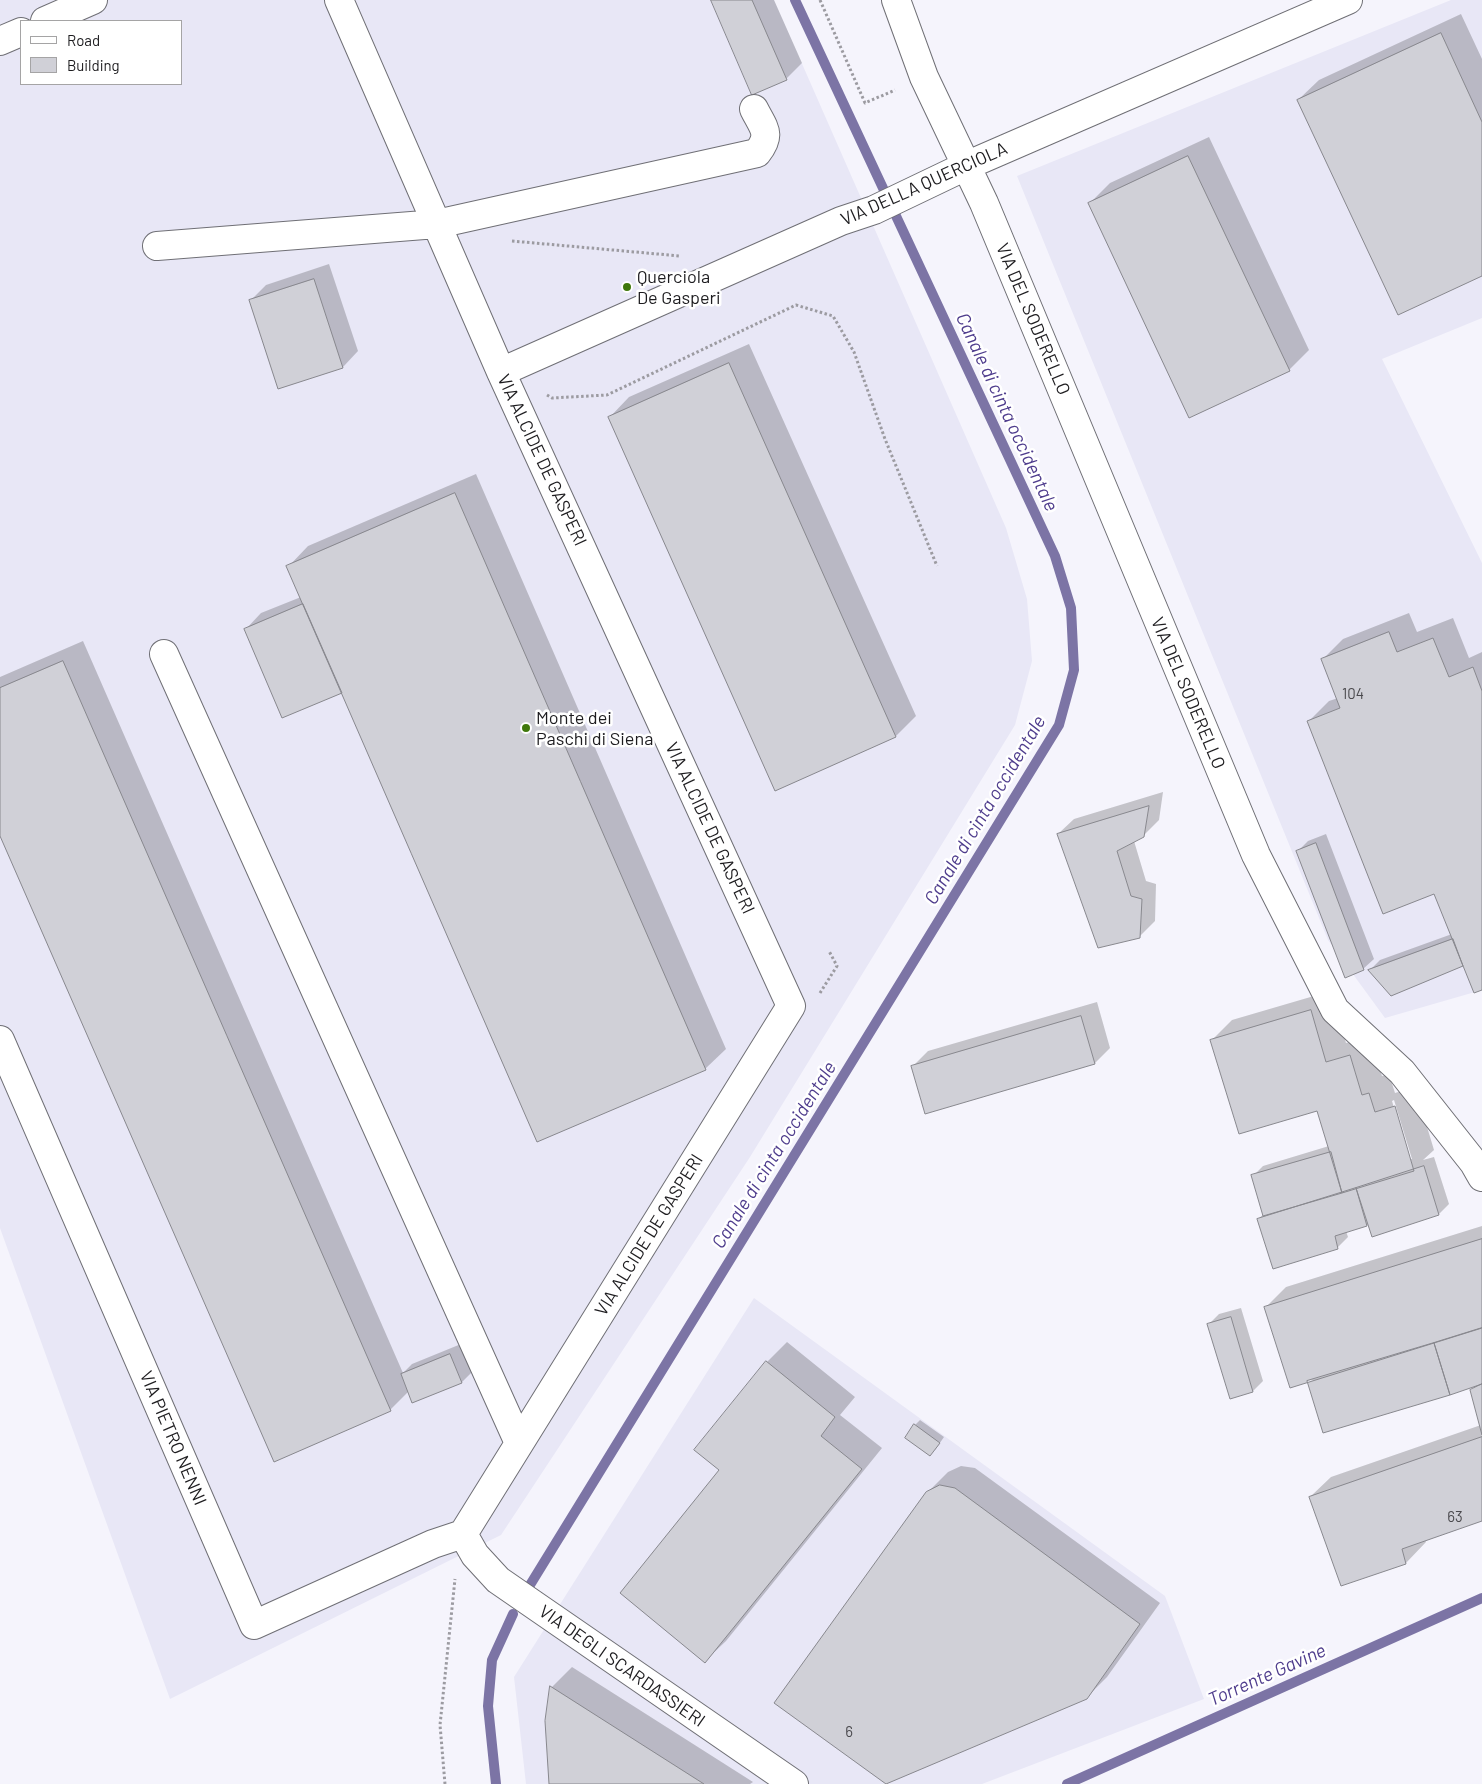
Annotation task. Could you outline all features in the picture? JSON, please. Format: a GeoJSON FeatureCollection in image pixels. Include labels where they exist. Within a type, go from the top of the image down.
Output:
{"type":"FeatureCollection","features":[{"type":"Feature","properties":{"kind":"street"},"geometry":{"type":"LineString","coordinates":[[47,20],[93,0]]}},
{"type":"Feature","properties":{"kind":"street","name":"VIA ALCIDE DE GASPERI"},"geometry":{"type":"LineString","coordinates":[[338,0],[501,372],[791,1006],[463,1534]]}},
{"type":"Feature","properties":{"kind":"street","name":"VIA DEL SODERELLO"},"geometry":{"type":"LineString","coordinates":[[896,0],[924,77],[968,165],[1256,855],[1335,1010],[1402,1072],[1474,1163],[1482,1177]]}},
{"type":"Feature","properties":{"kind":"street","name":"VIA DELLA QUERCIOLA"},"geometry":{"type":"LineString","coordinates":[[501,372],[841,221],[874,210],[968,165],[1348,0]]}},
{"type":"Feature","properties":{"kind":"street"},"geometry":{"type":"LineString","coordinates":[[0,41],[20,32]]}},
{"type":"Feature","properties":{"kind":"street"},"geometry":{"type":"LineString","coordinates":[[157,246],[437,224],[757,153],[766,142],[767,134],[754,109]]}},
{"type":"Feature","properties":{"kind":"street"},"geometry":{"type":"LineString","coordinates":[[164,654],[519,1443]]}},
{"type":"Feature","properties":{"kind":"street","name":"VIA PIETRO NENNI"},"geometry":{"type":"LineString","coordinates":[[0,1040],[254,1625],[433,1544],[463,1534]]}},
{"type":"Feature","properties":{"kind":"street","name":"VIA DEGLI SCARDASSIERI"},"geometry":{"type":"LineString","coordinates":[[463,1534],[475,1556],[498,1580],[794,1784]]}},
{"type":"Feature","properties":{"kind":"path"},"geometry":{"type":"LineString","coordinates":[[820,0],[865,103],[924,77]]}},
{"type":"Feature","properties":{"kind":"path"},"geometry":{"type":"LineString","coordinates":[[511,241],[689,257]]}},
{"type":"Feature","properties":{"kind":"path"},"geometry":{"type":"LineString","coordinates":[[544,394],[552,398],[607,395],[796,306],[833,316],[854,352],[885,439],[937,566]]}},
{"type":"Feature","properties":{"kind":"path"},"geometry":{"type":"LineString","coordinates":[[445,1784],[440,1724],[447,1667],[453,1580]]}},
{"type":"Feature","properties":{"kind":"shaded area"},"geometry":{"type":"Polygon","coordinates":[[[0,0],[774,0],[1006,528],[1027,599],[1032,661],[1015,725],[750,1157],[501,1535],[170,1699],[0,1228],[0,0]]]}},
{"type":"Feature","properties":{"kind":"shaded area"},"geometry":{"type":"Polygon","coordinates":[[[1451,0],[1482,0],[1482,318],[1382,359],[1482,563],[1482,990],[1385,1018],[1328,940],[1017,176],[1451,0]]]}},
{"type":"Feature","properties":{"kind":"shaded area"},"geometry":{"type":"Polygon","coordinates":[[[754,1298],[1165,1596],[1204,1699],[982,1784],[526,1784],[514,1677],[754,1298]]]}},
{"type":"Feature","properties":{"kind":"building"},"geometry":{"type":"Polygon","coordinates":[[[711,0],[752,0],[787,80],[752,95],[711,0]]]}},
{"type":"Feature","properties":{"kind":"building"},"geometry":{"type":"Polygon","coordinates":[[[1441,33],[1482,122],[1482,276],[1398,315],[1297,100],[1441,33]]]}},
{"type":"Feature","properties":{"kind":"building"},"geometry":{"type":"Polygon","coordinates":[[[1188,156],[1290,371],[1189,418],[1088,203],[1188,156]]]}},
{"type":"Feature","properties":{"kind":"building"},"geometry":{"type":"Polygon","coordinates":[[[314,279],[343,368],[278,389],[249,300],[314,279]]]}},
{"type":"Feature","properties":{"kind":"building"},"geometry":{"type":"Polygon","coordinates":[[[729,363],[896,737],[775,791],[608,417],[729,363]]]}},
{"type":"Feature","properties":{"kind":"building"},"geometry":{"type":"Polygon","coordinates":[[[455,493],[706,1070],[537,1142],[286,566],[455,493]]]}},
{"type":"Feature","properties":{"kind":"building"},"geometry":{"type":"Polygon","coordinates":[[[303,604],[342,693],[282,718],[244,629],[303,604]]]}},
{"type":"Feature","properties":{"kind":"building"},"geometry":{"type":"Polygon","coordinates":[[[1389,632],[1397,652],[1433,638],[1449,677],[1473,667],[1482,691],[1482,990],[1474,993],[1434,894],[1383,914],[1307,721],[1340,708],[1321,659],[1389,632]]]}},
{"type":"Feature","properties":{"kind":"building"},"geometry":{"type":"Polygon","coordinates":[[[63,661],[391,1411],[274,1462],[0,836],[0,688],[63,661]]]}},
{"type":"Feature","properties":{"kind":"building"},"geometry":{"type":"Polygon","coordinates":[[[1149,806],[1144,837],[1117,851],[1131,896],[1142,899],[1140,938],[1098,948],[1057,834],[1149,806]]]}},
{"type":"Feature","properties":{"kind":"building"},"geometry":{"type":"Polygon","coordinates":[[[1316,843],[1364,970],[1345,978],[1296,851],[1316,843]]]}},
{"type":"Feature","properties":{"kind":"building"},"geometry":{"type":"Polygon","coordinates":[[[1453,939],[1463,966],[1391,996],[1368,970],[1453,939]]]}},
{"type":"Feature","properties":{"kind":"building"},"geometry":{"type":"Polygon","coordinates":[[[1311,1010],[1326,1062],[1350,1055],[1362,1095],[1369,1093],[1375,1112],[1395,1106],[1414,1171],[1342,1193],[1317,1111],[1239,1134],[1210,1040],[1311,1010]]]}},
{"type":"Feature","properties":{"kind":"building"},"geometry":{"type":"Polygon","coordinates":[[[1081,1016],[1095,1064],[925,1114],[911,1066],[1081,1016]]]}},
{"type":"Feature","properties":{"kind":"building"},"geometry":{"type":"Polygon","coordinates":[[[1331,1152],[1342,1193],[1263,1216],[1251,1175],[1331,1152]]]}},
{"type":"Feature","properties":{"kind":"building"},"geometry":{"type":"Polygon","coordinates":[[[1424,1166],[1439,1215],[1372,1237],[1356,1188],[1424,1166]]]}},
{"type":"Feature","properties":{"kind":"building"},"geometry":{"type":"Polygon","coordinates":[[[1356,1188],[1367,1226],[1335,1236],[1338,1249],[1273,1269],[1257,1219],[1356,1188]]]}},
{"type":"Feature","properties":{"kind":"building"},"geometry":{"type":"Polygon","coordinates":[[[1482,1239],[1482,1328],[1290,1388],[1264,1307],[1482,1239]]]}},
{"type":"Feature","properties":{"kind":"building"},"geometry":{"type":"Polygon","coordinates":[[[1231,1317],[1253,1392],[1230,1399],[1207,1324],[1231,1317]]]}},
{"type":"Feature","properties":{"kind":"building"},"geometry":{"type":"Polygon","coordinates":[[[1482,1328],[1482,1384],[1450,1395],[1434,1343],[1482,1328]]]}},
{"type":"Feature","properties":{"kind":"building"},"geometry":{"type":"Polygon","coordinates":[[[1434,1343],[1450,1395],[1323,1433],[1307,1381],[1434,1343]]]}},
{"type":"Feature","properties":{"kind":"building"},"geometry":{"type":"Polygon","coordinates":[[[450,1354],[462,1383],[412,1403],[401,1374],[450,1354]]]}},
{"type":"Feature","properties":{"kind":"building"},"geometry":{"type":"Polygon","coordinates":[[[766,1361],[835,1417],[821,1436],[862,1469],[705,1663],[620,1593],[719,1470],[694,1450],[766,1361]]]}},
{"type":"Feature","properties":{"kind":"building"},"geometry":{"type":"Polygon","coordinates":[[[1482,1384],[1482,1435],[1470,1390],[1482,1384]]]}},
{"type":"Feature","properties":{"kind":"building"},"geometry":{"type":"Polygon","coordinates":[[[914,1424],[940,1443],[930,1456],[905,1438],[914,1424]]]}},
{"type":"Feature","properties":{"kind":"building"},"geometry":{"type":"Polygon","coordinates":[[[1482,1437],[1482,1521],[1402,1549],[1406,1564],[1341,1586],[1309,1497],[1482,1437]]]}},
{"type":"Feature","properties":{"kind":"building"},"geometry":{"type":"Polygon","coordinates":[[[940,1485],[955,1488],[1140,1624],[1087,1699],[886,1784],[774,1703],[926,1492],[940,1485]]]}},
{"type":"Feature","properties":{"kind":"building"},"geometry":{"type":"Polygon","coordinates":[[[550,1686],[704,1784],[549,1784],[545,1721],[550,1686]]]}},
{"type":"Feature","properties":{"kind":"waterway","name":"Canale di cinta occidentale"},"geometry":{"type":"LineString","coordinates":[[530,1585],[1059,725],[1074,670],[1071,608],[1055,556],[795,0]]}},
{"type":"Feature","properties":{"kind":"waterway","name":"Torrente Gavine"},"geometry":{"type":"LineString","coordinates":[[1067,1784],[1482,1598]]}},
{"type":"Feature","properties":{"kind":"waterway","name":"Canale di cinta occidentale"},"geometry":{"type":"LineString","coordinates":[[496,1784],[488,1706],[492,1660],[513,1614]]}},
{"type":"Feature","properties":{"kind":"place","name":"Querciola De Gasperi"},"geometry":{"type":"Point","coordinates":[627,287]}},
{"type":"Feature","properties":{"kind":"place","name":"Monte dei Paschi di Siena"},"geometry":{"type":"Point","coordinates":[526,728]}}]}
